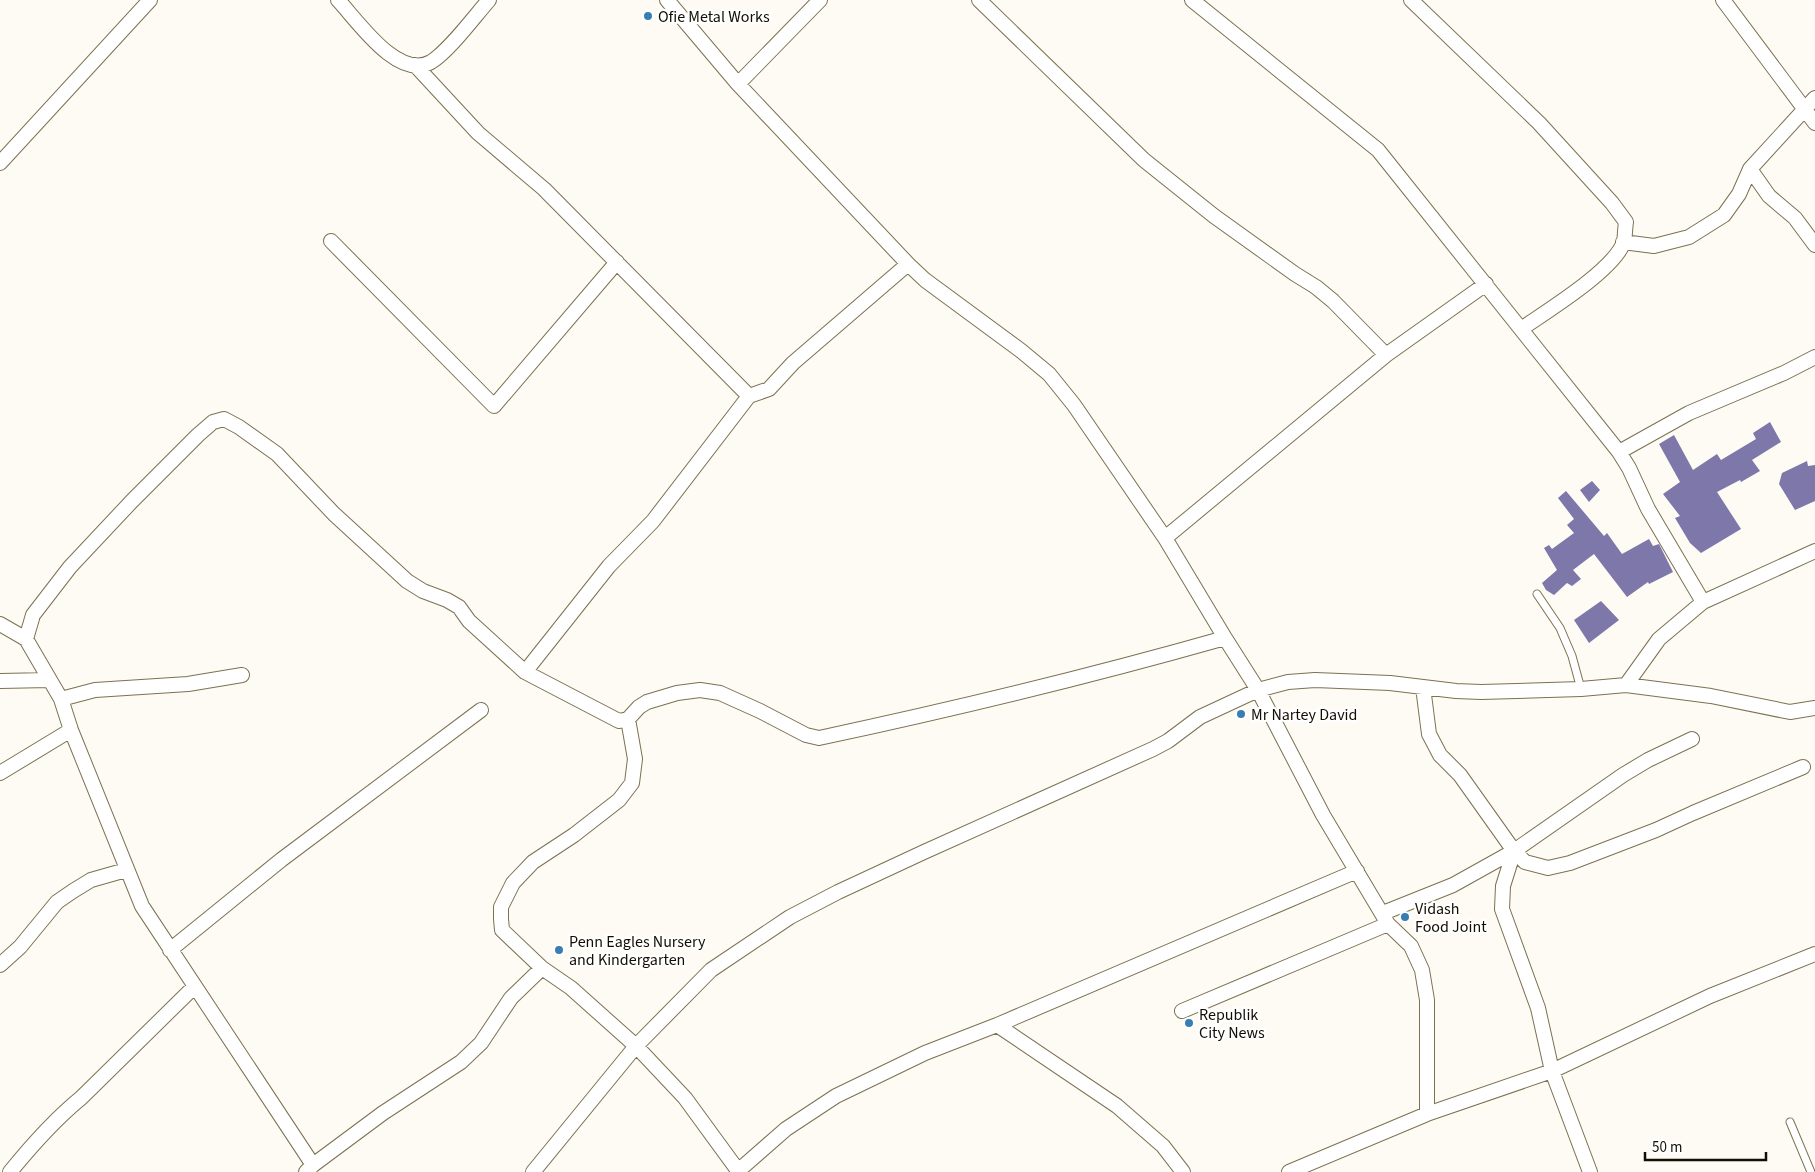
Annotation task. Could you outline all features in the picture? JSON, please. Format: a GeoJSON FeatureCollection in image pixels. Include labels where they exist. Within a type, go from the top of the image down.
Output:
{"type":"FeatureCollection","features":[{"type":"Feature","properties":{"kind":"street"},"geometry":{"type":"LineString","coordinates":[[0,163],[150,0]]}},
{"type":"Feature","properties":{"kind":"street"},"geometry":{"type":"LineString","coordinates":[[338,0],[386,53],[404,63],[415,65],[429,63],[440,55],[489,0]]}},
{"type":"Feature","properties":{"kind":"street"},"geometry":{"type":"LineString","coordinates":[[667,0],[738,84],[908,264],[925,280],[1020,350],[1049,374],[1074,405],[1165,538],[1258,690],[1323,815],[1386,918],[1411,946],[1422,970],[1428,1000],[1427,1114]]}},
{"type":"Feature","properties":{"kind":"street"},"geometry":{"type":"LineString","coordinates":[[738,84],[820,0]]}},
{"type":"Feature","properties":{"kind":"street"},"geometry":{"type":"LineString","coordinates":[[978,0],[1144,160],[1214,216],[1316,287],[1386,355]]}},
{"type":"Feature","properties":{"kind":"street"},"geometry":{"type":"LineString","coordinates":[[1192,0],[1378,150],[1619,452],[1629,468],[1648,509],[1703,602]]}},
{"type":"Feature","properties":{"kind":"street"},"geometry":{"type":"LineString","coordinates":[[1411,0],[1539,123],[1612,203],[1626,222],[1624,242],[1611,261],[1580,289],[1521,330]]}},
{"type":"Feature","properties":{"kind":"street"},"geometry":{"type":"LineString","coordinates":[[1723,0],[1815,123]]}},
{"type":"Feature","properties":{"kind":"street"},"geometry":{"type":"LineString","coordinates":[[415,65],[478,133],[544,189],[749,396]]}},
{"type":"Feature","properties":{"kind":"street"},"geometry":{"type":"LineString","coordinates":[[1624,242],[1654,246],[1690,237],[1724,215],[1739,194],[1750,169],[1815,98]]}},
{"type":"Feature","properties":{"kind":"street"},"geometry":{"type":"LineString","coordinates":[[1750,169],[1769,196],[1795,218],[1815,245]]}},
{"type":"Feature","properties":{"kind":"street"},"geometry":{"type":"LineString","coordinates":[[330,241],[494,406],[617,262]]}},
{"type":"Feature","properties":{"kind":"street"},"geometry":{"type":"LineString","coordinates":[[525,672],[609,566],[653,521],[749,396],[769,389],[793,363],[908,264]]}},
{"type":"Feature","properties":{"kind":"street"},"geometry":{"type":"LineString","coordinates":[[1165,538],[1386,355],[1486,284]]}},
{"type":"Feature","properties":{"kind":"street"},"geometry":{"type":"LineString","coordinates":[[1619,452],[1690,413],[1784,373],[1815,357]]}},
{"type":"Feature","properties":{"kind":"street"},"geometry":{"type":"LineString","coordinates":[[26,639],[33,614],[70,567],[198,435],[213,422],[224,419],[239,427],[276,454],[334,514],[407,581],[459,607],[469,622],[525,672],[619,720],[628,720],[639,707],[647,702],[677,693],[700,690],[720,693],[806,735],[819,738],[929,715],[1064,682],[1225,638]]}},
{"type":"Feature","properties":{"kind":"street"},"geometry":{"type":"LineString","coordinates":[[1626,685],[1659,639],[1703,602],[1815,551]]}},
{"type":"Feature","properties":{"kind":"street"},"geometry":{"type":"LineString","coordinates":[[0,624],[26,639],[60,699],[126,870],[142,906],[309,1169],[383,1113],[461,1062],[481,1043],[511,998],[542,968]]}},
{"type":"Feature","properties":{"kind":"street"},"geometry":{"type":"LineString","coordinates":[[60,699],[95,690],[188,684],[242,675]]}},
{"type":"Feature","properties":{"kind":"street"},"geometry":{"type":"LineString","coordinates":[[0,681],[49,680]]}},
{"type":"Feature","properties":{"kind":"street"},"geometry":{"type":"LineString","coordinates":[[534,1172],[636,1046],[711,970],[790,917],[838,892],[924,852],[1154,749],[1200,717],[1258,690],[1288,682],[1315,680],[1390,683],[1481,692],[1581,689],[1626,685],[1728,699],[1790,712],[1815,708]]}},
{"type":"Feature","properties":{"kind":"street"},"geometry":{"type":"LineString","coordinates":[[1423,687],[1428,734],[1440,755],[1460,775],[1514,851],[1525,862],[1548,868],[1570,863],[1656,830],[1803,768]]}},
{"type":"Feature","properties":{"kind":"street"},"geometry":{"type":"LineString","coordinates":[[170,950],[281,860],[481,710]]}},
{"type":"Feature","properties":{"kind":"street"},"geometry":{"type":"LineString","coordinates":[[628,720],[635,759],[632,783],[619,800],[533,862],[513,883],[501,907],[502,930],[542,968],[571,988],[636,1046],[685,1098],[738,1172],[786,1129],[836,1096],[925,1053],[1357,871]]}},
{"type":"Feature","properties":{"kind":"street"},"geometry":{"type":"LineString","coordinates":[[0,773],[71,730]]}},
{"type":"Feature","properties":{"kind":"street"},"geometry":{"type":"LineString","coordinates":[[1182,1012],[1453,886],[1514,851],[1623,775],[1648,760],[1692,740]]}},
{"type":"Feature","properties":{"kind":"street"},"geometry":{"type":"LineString","coordinates":[[1514,851],[1503,886],[1502,909],[1538,1008],[1552,1071],[1590,1172]]}},
{"type":"Feature","properties":{"kind":"street"},"geometry":{"type":"LineString","coordinates":[[0,964],[20,947],[57,902],[73,890],[91,880],[126,870]]}},
{"type":"Feature","properties":{"kind":"street"},"geometry":{"type":"LineString","coordinates":[[1288,1172],[1427,1114],[1552,1071],[1710,996],[1815,954]]}},
{"type":"Feature","properties":{"kind":"street"},"geometry":{"type":"LineString","coordinates":[[10,1172],[61,1114],[81,1098],[194,988]]}},
{"type":"Feature","properties":{"kind":"street"},"geometry":{"type":"LineString","coordinates":[[997,1024],[1117,1106],[1163,1146],[1183,1172]]}},
{"type":"Feature","properties":{"kind":"lane"},"geometry":{"type":"LineString","coordinates":[[1537,594],[1560,628],[1572,656],[1581,689]]}},
{"type":"Feature","properties":{"kind":"lane"},"geometry":{"type":"LineString","coordinates":[[1790,1122],[1811,1172]]}},
{"type":"Feature","properties":{"kind":"building"},"geometry":{"type":"Polygon","coordinates":[[[1770,422],[1781,442],[1752,460],[1760,471],[1741,482],[1740,480],[1717,492],[1741,529],[1701,553],[1690,543],[1675,518],[1680,516],[1663,494],[1680,482],[1659,444],[1674,435],[1693,470],[1717,454],[1721,460],[1756,439],[1753,433],[1770,422]]]}},
{"type":"Feature","properties":{"kind":"building"},"geometry":{"type":"Polygon","coordinates":[[[1807,461],[1808,466],[1815,465],[1815,501],[1795,510],[1779,484],[1782,473],[1807,461]]]}},
{"type":"Feature","properties":{"kind":"building"},"geometry":{"type":"Polygon","coordinates":[[[1592,481],[1600,490],[1589,502],[1580,490],[1592,481]]]}},
{"type":"Feature","properties":{"kind":"building"},"geometry":{"type":"Polygon","coordinates":[[[1566,491],[1604,536],[1607,533],[1622,554],[1649,539],[1653,546],[1659,544],[1673,572],[1649,584],[1648,582],[1627,597],[1594,554],[1573,570],[1581,579],[1572,586],[1567,583],[1554,595],[1546,590],[1542,583],[1557,570],[1544,548],[1549,545],[1552,549],[1574,533],[1567,525],[1574,519],[1558,498],[1566,491]]]}},
{"type":"Feature","properties":{"kind":"building"},"geometry":{"type":"Polygon","coordinates":[[[1601,601],[1619,620],[1589,643],[1574,620],[1601,601]]]}},
{"type":"Feature","properties":{"kind":"place","name":"Ofie Metal Works"},"geometry":{"type":"Point","coordinates":[648,16]}},
{"type":"Feature","properties":{"kind":"place","name":"Mr Nartey David"},"geometry":{"type":"Point","coordinates":[1241,714]}},
{"type":"Feature","properties":{"kind":"place","name":"Vidash Food Joint"},"geometry":{"type":"Point","coordinates":[1405,917]}},
{"type":"Feature","properties":{"kind":"place","name":"Penn Eagles Nursery and Kindergarten"},"geometry":{"type":"Point","coordinates":[559,950]}},
{"type":"Feature","properties":{"kind":"place","name":"Republik City News"},"geometry":{"type":"Point","coordinates":[1189,1023]}}]}
